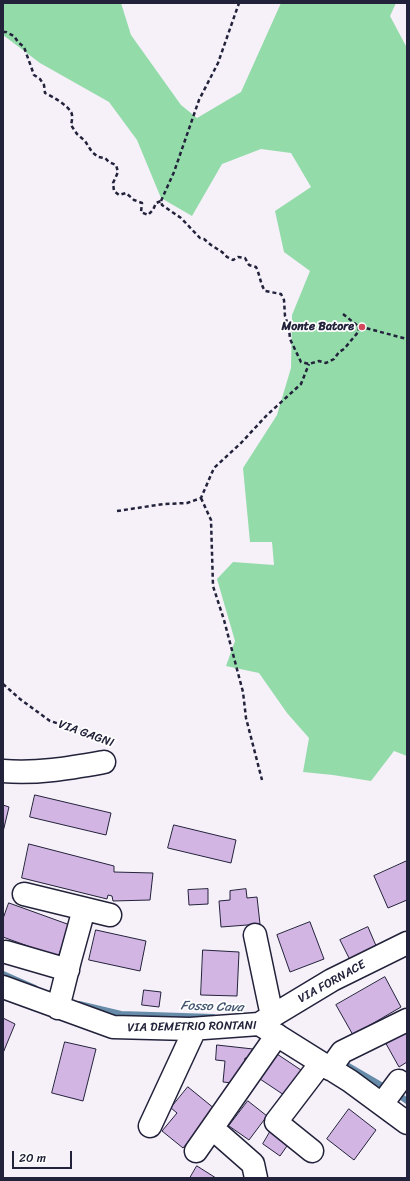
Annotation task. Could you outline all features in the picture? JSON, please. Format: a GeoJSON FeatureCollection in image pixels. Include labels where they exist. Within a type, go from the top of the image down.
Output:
{"type":"FeatureCollection","features":[{"type":"Feature","properties":{"kind":"street","name":"VIA GAGNI"},"geometry":{"type":"LineString","coordinates":[[7,768],[61,770],[104,762]]}},
{"type":"Feature","properties":{"kind":"street"},"geometry":{"type":"LineString","coordinates":[[24,894],[110,915]]}},
{"type":"Feature","properties":{"kind":"street"},"geometry":{"type":"LineString","coordinates":[[6,952],[62,993],[84,909]]}},
{"type":"Feature","properties":{"kind":"street"},"geometry":{"type":"LineString","coordinates":[[196,1151],[212,1128],[268,1023],[255,935]]}},
{"type":"Feature","properties":{"kind":"street","name":"VIA FORNACE"},"geometry":{"type":"LineString","coordinates":[[268,1023],[332,980],[407,943]]}},
{"type":"Feature","properties":{"kind":"street","name":"VIA DEMETRIO RONTANI"},"geometry":{"type":"LineString","coordinates":[[3,987],[62,993],[113,1027],[196,1029],[268,1023]]}},
{"type":"Feature","properties":{"kind":"street"},"geometry":{"type":"LineString","coordinates":[[312,1151],[276,1122],[331,1063],[407,1020]]}},
{"type":"Feature","properties":{"kind":"street"},"geometry":{"type":"LineString","coordinates":[[268,1023],[331,1063],[391,1092],[407,1123]]}},
{"type":"Feature","properties":{"kind":"street"},"geometry":{"type":"LineString","coordinates":[[150,1126],[196,1029]]}},
{"type":"Feature","properties":{"kind":"street"},"geometry":{"type":"LineString","coordinates":[[212,1128],[253,1164],[256,1178]]}},
{"type":"Feature","properties":{"kind":"path"},"geometry":{"type":"LineString","coordinates":[[3,32],[14,36],[24,47],[34,75],[40,79],[44,85],[45,93],[59,101],[71,112],[71,125],[77,134],[85,141],[92,152],[98,157],[105,158],[109,162],[116,165],[118,172],[113,183],[114,191],[119,195],[126,193],[134,200],[142,203],[141,212],[148,215],[153,210],[156,203],[161,201],[174,172],[199,100],[218,63],[239,3]]}},
{"type":"Feature","properties":{"kind":"path"},"geometry":{"type":"LineString","coordinates":[[161,201],[162,205],[181,218],[200,238],[204,239],[227,257],[233,260],[238,257],[245,258],[250,265],[256,267],[260,275],[260,283],[265,290],[281,294],[284,300],[285,316],[289,328],[290,339],[301,362],[309,364],[319,361],[326,363],[334,359],[358,331],[358,326]]}},
{"type":"Feature","properties":{"kind":"path"},"geometry":{"type":"LineString","coordinates":[[343,314],[358,326],[407,339]]}},
{"type":"Feature","properties":{"kind":"path"},"geometry":{"type":"LineString","coordinates":[[117,511],[164,504],[187,503],[201,498],[214,468],[241,443],[267,415],[301,384],[309,364]]}},
{"type":"Feature","properties":{"kind":"path"},"geometry":{"type":"LineString","coordinates":[[201,498],[211,520],[213,586],[224,620],[243,692],[246,718],[262,780]]}},
{"type":"Feature","properties":{"kind":"path","name":"VIA GAGNI"},"geometry":{"type":"LineString","coordinates":[[3,684],[20,699],[50,721],[99,736],[111,742]]}},
{"type":"Feature","properties":{"kind":"green space"},"geometry":{"type":"Polygon","coordinates":[[[3,3],[121,3],[131,35],[181,105],[197,118],[241,92],[281,3],[396,3],[390,16],[407,48],[407,756],[394,751],[371,781],[303,772],[309,738],[287,713],[259,673],[226,666],[235,641],[217,579],[233,562],[274,565],[272,542],[250,542],[243,468],[277,415],[291,368],[292,315],[310,271],[284,252],[275,211],[311,187],[291,153],[261,149],[222,164],[192,216],[161,198],[137,140],[109,102],[40,63],[3,35],[3,3]]]}},
{"type":"Feature","properties":{"kind":"building"},"geometry":{"type":"Polygon","coordinates":[[[35,795],[111,813],[106,835],[30,817],[35,795]]]}},
{"type":"Feature","properties":{"kind":"building"},"geometry":{"type":"Polygon","coordinates":[[[3,805],[9,807],[3,832],[3,805]]]}},
{"type":"Feature","properties":{"kind":"building"},"geometry":{"type":"Polygon","coordinates":[[[174,825],[236,840],[231,863],[168,848],[174,825]]]}},
{"type":"Feature","properties":{"kind":"building"},"geometry":{"type":"Polygon","coordinates":[[[29,844],[114,866],[114,872],[153,873],[150,900],[113,901],[112,896],[108,895],[107,899],[22,878],[29,844]]]}},
{"type":"Feature","properties":{"kind":"building"},"geometry":{"type":"Polygon","coordinates":[[[407,861],[407,900],[388,908],[374,876],[407,861]]]}},
{"type":"Feature","properties":{"kind":"building"},"geometry":{"type":"Polygon","coordinates":[[[208,889],[208,904],[189,905],[188,890],[208,889]]]}},
{"type":"Feature","properties":{"kind":"building"},"geometry":{"type":"Polygon","coordinates":[[[246,889],[247,898],[257,897],[260,924],[221,927],[219,901],[230,900],[230,891],[246,889]]]}},
{"type":"Feature","properties":{"kind":"building"},"geometry":{"type":"Polygon","coordinates":[[[9,903],[70,925],[58,957],[3,937],[3,919],[9,903]]]}},
{"type":"Feature","properties":{"kind":"building"},"geometry":{"type":"Polygon","coordinates":[[[310,922],[324,959],[290,972],[277,935],[310,922]]]}},
{"type":"Feature","properties":{"kind":"building"},"geometry":{"type":"Polygon","coordinates":[[[368,927],[377,948],[350,960],[340,940],[368,927]]]}},
{"type":"Feature","properties":{"kind":"building"},"geometry":{"type":"Polygon","coordinates":[[[96,930],[146,941],[140,971],[89,960],[96,930]]]}},
{"type":"Feature","properties":{"kind":"building"},"geometry":{"type":"Polygon","coordinates":[[[203,950],[239,952],[237,996],[201,995],[203,950]]]}},
{"type":"Feature","properties":{"kind":"building"},"geometry":{"type":"Polygon","coordinates":[[[385,977],[401,1007],[353,1035],[336,1005],[385,977]]]}},
{"type":"Feature","properties":{"kind":"building"},"geometry":{"type":"Polygon","coordinates":[[[144,990],[161,992],[159,1007],[142,1005],[144,990]]]}},
{"type":"Feature","properties":{"kind":"building"},"geometry":{"type":"Polygon","coordinates":[[[3,1018],[15,1024],[3,1053],[3,1018]]]}},
{"type":"Feature","properties":{"kind":"building"},"geometry":{"type":"Polygon","coordinates":[[[407,1027],[407,1062],[399,1067],[384,1040],[407,1027]]]}},
{"type":"Feature","properties":{"kind":"building"},"geometry":{"type":"Polygon","coordinates":[[[65,1042],[96,1049],[83,1101],[52,1093],[65,1042]]]}},
{"type":"Feature","properties":{"kind":"building"},"geometry":{"type":"Polygon","coordinates":[[[217,1045],[253,1049],[252,1059],[245,1058],[242,1084],[223,1082],[225,1061],[216,1060],[217,1045]]]}},
{"type":"Feature","properties":{"kind":"building"},"geometry":{"type":"Polygon","coordinates":[[[274,1052],[301,1070],[284,1095],[257,1077],[274,1052]]]}},
{"type":"Feature","properties":{"kind":"building"},"geometry":{"type":"Polygon","coordinates":[[[188,1087],[215,1109],[183,1148],[162,1131],[177,1113],[171,1108],[188,1087]]]}},
{"type":"Feature","properties":{"kind":"building"},"geometry":{"type":"Polygon","coordinates":[[[248,1101],[267,1116],[249,1140],[229,1126],[248,1101]]]}},
{"type":"Feature","properties":{"kind":"building"},"geometry":{"type":"Polygon","coordinates":[[[349,1109],[376,1130],[354,1160],[327,1139],[349,1109]]]}},
{"type":"Feature","properties":{"kind":"building"},"geometry":{"type":"Polygon","coordinates":[[[270,1132],[289,1143],[280,1156],[263,1144],[270,1132]]]}},
{"type":"Feature","properties":{"kind":"building"},"geometry":{"type":"Polygon","coordinates":[[[197,1166],[216,1178],[190,1178],[197,1166]]]}},
{"type":"Feature","properties":{"kind":"waterway","name":"Fosso Cava"},"geometry":{"type":"LineString","coordinates":[[3,974],[35,988]]}},
{"type":"Feature","properties":{"kind":"waterway","name":"Fosso Cava"},"geometry":{"type":"LineString","coordinates":[[79,1004],[121,1014],[213,1017]]}},
{"type":"Feature","properties":{"kind":"waterway","name":"Fosso Cava"},"geometry":{"type":"LineString","coordinates":[[340,1061],[407,1101]]}},
{"type":"Feature","properties":{"kind":"place","name":"Monte Batore"},"geometry":{"type":"Point","coordinates":[362,327]}}]}
